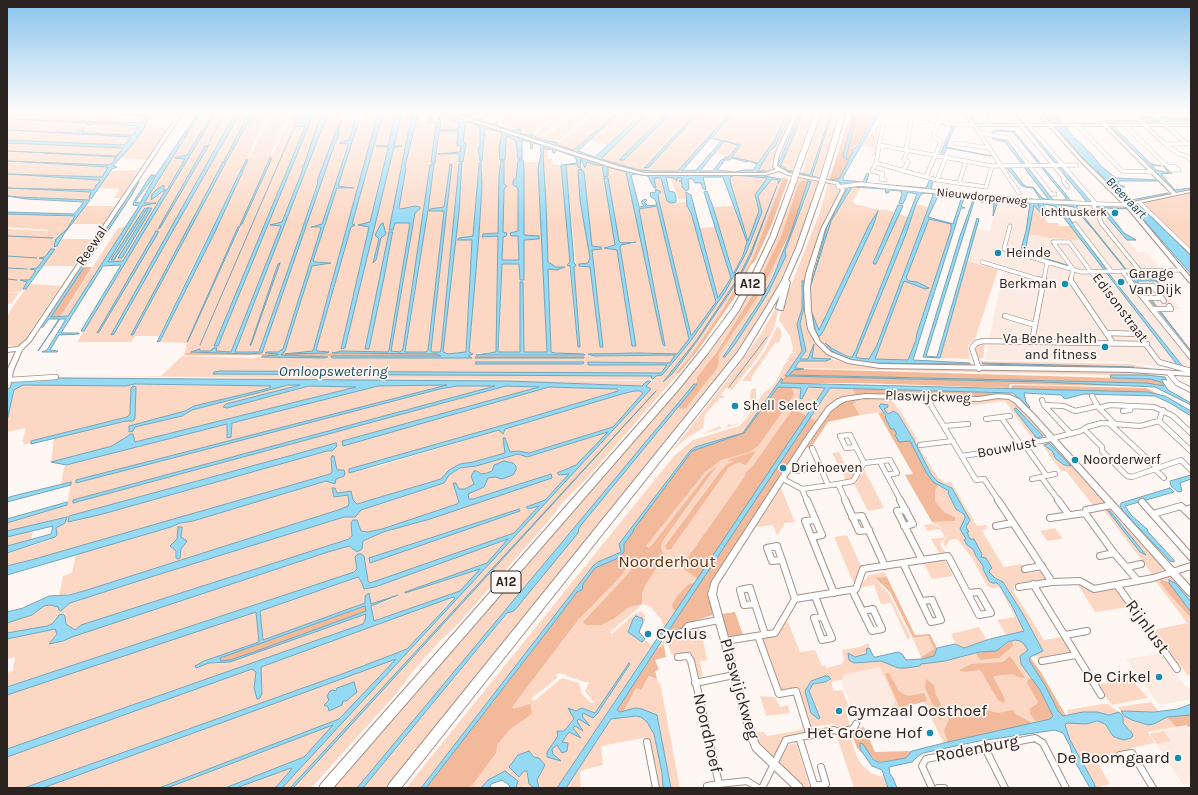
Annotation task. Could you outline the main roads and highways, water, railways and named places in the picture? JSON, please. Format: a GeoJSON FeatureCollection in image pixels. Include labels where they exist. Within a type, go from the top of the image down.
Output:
{"type":"FeatureCollection","features":[{"type":"Feature","properties":{"kind":"highway","name":"A12"},"geometry":{"type":"LineString","coordinates":[[325,788],[662,403],[705,351],[735,310],[758,269],[773,237],[792,177],[797,170],[804,150]]}},
{"type":"Feature","properties":{"kind":"highway","name":"A12"},"geometry":{"type":"LineString","coordinates":[[780,308],[790,268],[831,150]]}},
{"type":"Feature","properties":{"kind":"highway","name":"A12"},"geometry":{"type":"LineString","coordinates":[[393,788],[724,376],[764,318],[790,268]]}},
{"type":"Feature","properties":{"kind":"water"},"geometry":{"type":"Polygon","coordinates":[[[121,150],[127,150],[113,166],[117,167],[112,169],[91,199],[89,198],[91,192],[7,188],[94,190],[100,180],[7,174],[102,177],[108,167],[7,161],[108,165],[113,163],[116,157],[7,151],[117,156],[121,150]]]}},
{"type":"Feature","properties":{"kind":"water"},"geometry":{"type":"Polygon","coordinates":[[[173,150],[177,150],[144,203],[156,203],[142,206],[108,262],[123,261],[165,191],[151,200],[152,194],[164,185],[164,190],[167,190],[185,159],[175,158],[187,155],[190,150],[193,150],[84,331],[81,331],[121,265],[103,266],[61,333],[79,334],[59,335],[50,350],[58,351],[57,352],[42,352],[47,350],[66,319],[60,319],[38,351],[59,319],[49,319],[43,327],[40,327],[137,181],[139,182],[131,196],[51,317],[68,316],[139,206],[133,205],[134,201],[151,175],[155,175],[135,202],[140,203],[173,150]]]}},
{"type":"Feature","properties":{"kind":"water"},"geometry":{"type":"Polygon","coordinates":[[[203,150],[206,150],[160,228],[158,229],[203,150]]]}},
{"type":"Feature","properties":{"kind":"water"},"geometry":{"type":"Polygon","coordinates":[[[214,150],[219,150],[114,334],[111,335],[214,150]]]}},
{"type":"Feature","properties":{"kind":"water"},"geometry":{"type":"Polygon","coordinates":[[[230,150],[232,150],[227,160],[224,161],[230,150]]]}},
{"type":"Feature","properties":{"kind":"water"},"geometry":{"type":"Polygon","coordinates":[[[295,150],[299,150],[218,346],[214,346],[295,150]]]}},
{"type":"Feature","properties":{"kind":"water"},"geometry":{"type":"Polygon","coordinates":[[[309,150],[314,150],[235,352],[259,352],[303,227],[318,182],[317,181],[329,150],[333,150],[262,353],[191,352],[200,349],[200,351],[211,351],[213,348],[217,348],[216,351],[231,352],[281,226],[270,225],[282,222],[303,169],[302,166],[304,165],[309,150]]]}},
{"type":"Feature","properties":{"kind":"water"},"geometry":{"type":"Polygon","coordinates":[[[347,150],[349,150],[338,186],[354,188],[337,188],[313,261],[331,263],[312,266],[285,351],[281,355],[328,357],[262,357],[278,355],[265,353],[278,352],[283,349],[321,228],[311,227],[322,224],[347,150]]]}},
{"type":"Feature","properties":{"kind":"water"},"geometry":{"type":"Polygon","coordinates":[[[368,150],[373,150],[352,224],[355,225],[351,227],[316,350],[329,352],[285,354],[313,351],[368,150]]]}},
{"type":"Feature","properties":{"kind":"water"},"geometry":{"type":"Polygon","coordinates":[[[387,150],[393,150],[345,348],[341,349],[369,227],[358,225],[370,222],[387,150]]]}},
{"type":"Feature","properties":{"kind":"water"},"geometry":{"type":"Polygon","coordinates":[[[405,150],[409,150],[405,166],[406,168],[399,208],[401,209],[415,206],[420,207],[420,209],[415,213],[391,351],[400,352],[403,349],[430,165],[434,164],[405,352],[426,352],[428,350],[444,211],[429,211],[430,209],[444,207],[450,164],[452,164],[431,350],[432,352],[440,352],[459,164],[462,163],[459,212],[443,352],[448,354],[466,352],[472,240],[457,240],[459,238],[473,236],[479,163],[481,162],[482,185],[479,235],[469,352],[473,354],[468,356],[472,358],[332,358],[331,356],[441,356],[437,354],[332,353],[342,351],[388,352],[389,350],[410,223],[395,223],[393,230],[389,230],[405,150]]]}},
{"type":"Feature","properties":{"kind":"water"},"geometry":{"type":"Polygon","coordinates":[[[433,150],[437,150],[435,163],[431,163],[433,150]]]}},
{"type":"Feature","properties":{"kind":"water"},"geometry":{"type":"Polygon","coordinates":[[[460,150],[465,150],[463,162],[459,162],[459,154],[438,154],[460,152],[460,150]]]}},
{"type":"Feature","properties":{"kind":"water"},"geometry":{"type":"Polygon","coordinates":[[[478,150],[483,150],[482,161],[480,161],[478,150]]]}},
{"type":"Feature","properties":{"kind":"water"},"geometry":{"type":"Polygon","coordinates":[[[499,150],[505,150],[505,160],[500,160],[499,150]]]}},
{"type":"Feature","properties":{"kind":"water"},"geometry":{"type":"Polygon","coordinates":[[[517,150],[522,150],[522,159],[518,159],[517,150]]]}},
{"type":"Feature","properties":{"kind":"water"},"geometry":{"type":"Polygon","coordinates":[[[541,150],[544,150],[548,262],[556,267],[565,267],[557,270],[548,269],[551,352],[585,355],[476,355],[496,352],[498,236],[482,237],[483,234],[498,233],[499,176],[501,161],[504,161],[504,184],[507,186],[504,189],[503,232],[507,233],[506,236],[503,237],[502,260],[519,260],[518,236],[511,236],[510,233],[518,231],[518,188],[513,185],[513,181],[516,178],[519,160],[523,160],[524,169],[524,235],[539,236],[539,239],[524,240],[524,280],[520,280],[519,264],[502,264],[498,352],[520,352],[520,282],[523,282],[524,352],[547,352],[538,168],[541,150]]]}},
{"type":"Feature","properties":{"kind":"water","name":"Omloopswetering"},"geometry":{"type":"Polygon","coordinates":[[[556,150],[561,150],[626,171],[648,175],[754,174],[781,179],[778,184],[778,180],[772,179],[758,196],[762,212],[746,253],[725,292],[692,339],[662,375],[656,376],[653,379],[651,378],[652,376],[213,374],[214,372],[220,371],[661,373],[667,365],[588,365],[588,362],[670,363],[675,355],[594,356],[588,354],[677,354],[689,339],[657,206],[639,209],[665,346],[663,345],[626,172],[608,167],[608,176],[604,177],[602,165],[587,162],[585,168],[581,159],[580,168],[577,164],[566,165],[574,263],[576,265],[574,268],[580,347],[578,347],[570,266],[567,265],[570,262],[561,165],[577,163],[576,158],[556,150]],[[635,174],[631,175],[639,207],[644,206],[641,202],[644,199],[647,200],[644,203],[647,204],[645,206],[657,205],[655,199],[651,197],[650,193],[656,192],[656,189],[661,192],[658,194],[659,201],[692,335],[716,302],[691,213],[687,206],[686,192],[691,195],[718,298],[731,278],[704,192],[707,191],[713,207],[733,273],[743,255],[747,242],[723,177],[703,177],[706,190],[703,189],[701,183],[695,183],[693,179],[688,179],[689,189],[686,191],[683,188],[681,181],[679,181],[682,180],[681,178],[677,178],[677,181],[673,178],[666,177],[669,191],[674,192],[676,196],[676,202],[671,203],[667,201],[661,178],[654,178],[656,188],[654,188],[648,176],[635,174]],[[735,175],[730,177],[748,241],[759,211],[755,195],[767,178],[735,175]]]}},
{"type":"Feature","properties":{"kind":"water"},"geometry":{"type":"Polygon","coordinates":[[[568,150],[579,150],[578,151],[595,157],[603,150],[610,150],[601,159],[639,170],[678,171],[697,150],[700,150],[682,171],[696,170],[713,150],[717,150],[700,171],[713,171],[721,160],[730,156],[734,150],[737,150],[732,157],[758,163],[767,150],[771,150],[758,172],[764,170],[766,172],[687,174],[646,173],[634,171],[568,150]],[[732,158],[725,160],[717,170],[735,172],[753,170],[757,164],[749,161],[746,162],[732,158]]]}},
{"type":"Feature","properties":{"kind":"water"},"geometry":{"type":"Polygon","coordinates":[[[629,150],[634,150],[624,160],[619,160],[629,150]]]}},
{"type":"Feature","properties":{"kind":"water"},"geometry":{"type":"Polygon","coordinates":[[[661,150],[665,150],[649,167],[644,168],[661,150]]]}},
{"type":"Feature","properties":{"kind":"water","name":"Breevaart"},"geometry":{"type":"Polygon","coordinates":[[[784,150],[787,150],[781,165],[787,170],[810,175],[818,150],[820,150],[812,176],[828,180],[839,179],[849,160],[844,158],[844,150],[848,150],[846,157],[849,159],[853,152],[852,150],[859,150],[843,177],[843,180],[863,182],[867,173],[869,174],[866,183],[926,188],[930,179],[933,180],[931,189],[1041,200],[1033,188],[1025,187],[1021,185],[1007,168],[1010,167],[1023,184],[1027,187],[1033,187],[1042,198],[1049,200],[1011,150],[1015,150],[1053,200],[1066,200],[1066,198],[1028,150],[1030,150],[1071,201],[1087,202],[1043,150],[1048,150],[1092,202],[1132,207],[1133,205],[1076,150],[1087,150],[1101,166],[1116,178],[1159,180],[1132,150],[1137,150],[1151,164],[1161,166],[1152,165],[1156,170],[1169,173],[1163,166],[1172,173],[1161,174],[1175,190],[1191,188],[1191,190],[1177,193],[1160,181],[1119,181],[1118,184],[1125,187],[1120,187],[1115,184],[1117,188],[1131,200],[1168,193],[1170,195],[1133,203],[1141,207],[1191,256],[1191,274],[1134,209],[1104,208],[1124,233],[1136,240],[1127,240],[1096,206],[1080,205],[1076,207],[1134,279],[1155,279],[1170,296],[1156,281],[1137,281],[1191,351],[1092,228],[1073,207],[1062,205],[1061,207],[1113,279],[1184,368],[1178,366],[1055,206],[1043,204],[1047,214],[1045,214],[1040,205],[1038,205],[1047,217],[1044,217],[1034,205],[1025,252],[1067,265],[1067,267],[1020,253],[1026,231],[1030,204],[998,201],[993,216],[994,201],[985,200],[982,203],[981,199],[975,198],[926,356],[937,357],[977,218],[979,219],[940,358],[923,357],[960,236],[972,203],[973,198],[965,197],[961,206],[965,208],[961,208],[913,360],[970,364],[872,363],[852,360],[833,352],[825,343],[849,357],[852,357],[856,350],[917,194],[908,192],[903,204],[899,203],[902,194],[901,191],[890,190],[886,193],[885,189],[852,187],[831,221],[811,285],[827,226],[848,187],[852,185],[1032,201],[832,182],[784,170],[778,164],[784,150]],[[921,194],[916,204],[906,234],[856,356],[857,358],[869,359],[877,345],[932,198],[933,194],[921,194]],[[940,196],[937,198],[928,217],[953,224],[961,199],[957,197],[940,196]],[[929,219],[906,278],[909,281],[917,282],[929,288],[925,289],[904,281],[875,359],[908,360],[916,340],[951,230],[951,224],[929,219]]]}},
{"type":"Feature","properties":{"kind":"water"},"geometry":{"type":"Polygon","coordinates":[[[942,150],[946,150],[943,156],[940,155],[942,150]]]}},
{"type":"Feature","properties":{"kind":"water"},"geometry":{"type":"Polygon","coordinates":[[[270,158],[272,158],[242,224],[240,225],[270,158]]]}},
{"type":"Feature","properties":{"kind":"water"},"geometry":{"type":"Polygon","coordinates":[[[246,160],[248,160],[214,234],[160,341],[157,342],[246,160]]]}},
{"type":"Feature","properties":{"kind":"water"},"geometry":{"type":"Polygon","coordinates":[[[223,162],[226,162],[133,335],[131,335],[223,162]]]}},
{"type":"Feature","properties":{"kind":"water"},"geometry":{"type":"Polygon","coordinates":[[[581,169],[584,172],[592,246],[601,247],[602,249],[592,250],[603,347],[600,347],[590,267],[579,266],[579,264],[588,263],[590,258],[580,200],[578,170],[581,169]]]}},
{"type":"Feature","properties":{"kind":"water"},"geometry":{"type":"Polygon","coordinates":[[[604,178],[608,178],[619,241],[621,243],[636,242],[621,245],[620,247],[636,346],[632,346],[617,250],[604,248],[615,245],[604,178]]]}},
{"type":"Feature","properties":{"kind":"water"},"geometry":{"type":"Polygon","coordinates":[[[808,181],[811,182],[785,251],[786,256],[768,293],[735,344],[725,357],[723,357],[761,300],[773,277],[792,229],[808,181]]]}},
{"type":"Feature","properties":{"kind":"water"},"geometry":{"type":"Polygon","coordinates":[[[777,186],[751,255],[739,279],[697,341],[673,373],[663,382],[696,341],[738,278],[751,252],[777,186]]]}},
{"type":"Feature","properties":{"kind":"water"},"geometry":{"type":"Polygon","coordinates":[[[7,196],[90,200],[64,234],[57,246],[54,247],[56,239],[67,229],[75,216],[7,214],[7,212],[74,214],[84,202],[26,199],[7,196]]]}},
{"type":"Feature","properties":{"kind":"water"},"geometry":{"type":"Polygon","coordinates":[[[898,205],[903,206],[876,264],[874,264],[873,263],[898,205]]]}},
{"type":"Feature","properties":{"kind":"water"},"geometry":{"type":"Polygon","coordinates":[[[152,208],[122,258],[118,258],[148,210],[146,210],[114,260],[111,260],[144,209],[152,208]]]}},
{"type":"Feature","properties":{"kind":"water"},"geometry":{"type":"Polygon","coordinates":[[[878,211],[873,226],[824,330],[820,336],[818,336],[812,313],[819,330],[869,225],[878,211]]]}},
{"type":"Feature","properties":{"kind":"water"},"geometry":{"type":"Polygon","coordinates":[[[383,223],[386,234],[381,238],[376,260],[373,263],[379,239],[375,235],[383,223]]]}},
{"type":"Feature","properties":{"kind":"water"},"geometry":{"type":"Polygon","coordinates":[[[240,226],[188,341],[187,342],[238,227],[240,226]]]}},
{"type":"Feature","properties":{"kind":"water"},"geometry":{"type":"Polygon","coordinates":[[[156,231],[158,231],[158,233],[97,333],[156,231]]]}},
{"type":"Feature","properties":{"kind":"water"},"geometry":{"type":"Polygon","coordinates":[[[389,232],[393,232],[384,278],[369,349],[365,349],[389,232]]]}},
{"type":"Feature","properties":{"kind":"water"},"geometry":{"type":"Polygon","coordinates":[[[51,249],[55,249],[26,289],[23,289],[27,282],[20,280],[29,280],[35,272],[35,270],[30,269],[37,268],[44,259],[39,258],[45,257],[51,249]]]}},
{"type":"Feature","properties":{"kind":"water"},"geometry":{"type":"Polygon","coordinates":[[[280,263],[251,345],[250,346],[278,264],[280,263]]]}},
{"type":"Feature","properties":{"kind":"water"},"geometry":{"type":"Polygon","coordinates":[[[802,281],[804,281],[804,307],[800,324],[806,351],[800,359],[808,359],[814,344],[812,358],[831,359],[826,361],[799,361],[795,368],[804,369],[794,370],[789,375],[1147,383],[1164,386],[1161,382],[1150,379],[1111,378],[1110,375],[1146,375],[1165,377],[1167,380],[1162,379],[1162,381],[1168,390],[1191,403],[1191,405],[1155,387],[1043,382],[785,376],[802,351],[797,324],[802,309],[802,281]]]}},
{"type":"Feature","properties":{"kind":"water"},"geometry":{"type":"Polygon","coordinates":[[[584,357],[584,358],[475,358],[584,357]]]}},
{"type":"Feature","properties":{"kind":"water"},"geometry":{"type":"Polygon","coordinates":[[[476,362],[584,362],[583,364],[475,364],[476,362]]]}},
{"type":"Feature","properties":{"kind":"water"},"geometry":{"type":"Polygon","coordinates":[[[982,363],[1134,367],[1134,368],[983,364],[982,363]]]}},
{"type":"Feature","properties":{"kind":"water"},"geometry":{"type":"Polygon","coordinates":[[[51,378],[507,381],[642,386],[647,381],[651,381],[646,386],[651,389],[282,788],[275,788],[291,770],[291,768],[236,788],[225,788],[304,757],[333,725],[167,788],[159,788],[339,719],[396,659],[43,788],[24,788],[342,674],[407,649],[455,598],[453,597],[261,667],[262,694],[259,699],[257,699],[254,688],[256,672],[252,669],[7,757],[7,749],[363,624],[366,614],[230,662],[209,663],[196,668],[195,666],[204,661],[259,642],[256,612],[7,695],[7,687],[354,572],[357,569],[355,557],[358,554],[364,556],[368,581],[370,583],[514,533],[539,506],[528,509],[526,507],[545,500],[569,474],[559,475],[557,473],[576,465],[608,432],[527,457],[518,454],[476,466],[460,468],[449,475],[444,483],[361,510],[355,517],[344,517],[154,576],[70,603],[61,611],[58,607],[50,605],[44,606],[32,615],[7,623],[7,612],[23,608],[49,596],[69,595],[87,590],[348,506],[348,495],[334,497],[332,488],[335,488],[337,493],[351,491],[353,500],[357,504],[441,479],[449,470],[460,464],[505,453],[503,438],[505,438],[510,452],[519,451],[529,453],[613,427],[643,393],[640,391],[634,391],[622,394],[505,429],[503,434],[499,430],[349,473],[349,469],[618,391],[617,389],[549,387],[343,446],[342,441],[539,387],[506,386],[73,503],[73,500],[495,386],[457,386],[440,389],[76,483],[76,480],[447,385],[378,386],[232,423],[231,437],[227,438],[227,424],[66,465],[51,462],[112,446],[131,434],[133,434],[135,442],[356,387],[309,386],[227,408],[223,407],[226,404],[300,385],[288,385],[192,410],[182,416],[135,427],[133,431],[129,432],[129,426],[185,411],[194,406],[270,388],[271,386],[134,384],[126,386],[23,385],[14,390],[7,421],[7,393],[9,382],[51,378]],[[508,539],[375,587],[364,589],[358,577],[260,611],[263,640],[365,603],[365,596],[369,593],[371,604],[398,595],[371,606],[374,621],[460,591],[480,569],[405,593],[487,563],[508,539]],[[365,606],[220,658],[221,661],[230,660],[254,652],[366,611],[365,606]]]}},
{"type":"Feature","properties":{"kind":"water"},"geometry":{"type":"Polygon","coordinates":[[[781,379],[783,379],[781,383],[1148,392],[1165,396],[1191,411],[1191,416],[1155,396],[1084,394],[1065,399],[1061,395],[1024,393],[1026,402],[1030,407],[1029,408],[1013,393],[830,388],[617,710],[620,712],[635,708],[657,715],[671,788],[663,788],[662,773],[654,734],[647,722],[641,717],[636,716],[611,719],[566,788],[557,788],[825,388],[808,387],[802,399],[800,398],[801,388],[778,387],[744,433],[692,451],[634,529],[624,544],[624,552],[616,559],[595,568],[583,584],[582,590],[577,592],[426,788],[421,788],[593,566],[598,562],[621,552],[619,544],[690,451],[695,447],[743,433],[781,379]]]}},
{"type":"Feature","properties":{"kind":"water"},"geometry":{"type":"Polygon","coordinates":[[[694,384],[697,384],[582,524],[578,533],[514,611],[507,613],[363,788],[357,788],[694,384]]]}},
{"type":"Feature","properties":{"kind":"water"},"geometry":{"type":"Polygon","coordinates":[[[133,386],[136,387],[135,419],[133,421],[126,421],[31,444],[31,441],[127,417],[130,414],[131,388],[133,386]]]}},
{"type":"Feature","properties":{"kind":"water"},"geometry":{"type":"Polygon","coordinates":[[[656,391],[308,772],[293,788],[290,788],[656,391]]]}},
{"type":"Feature","properties":{"kind":"water"},"geometry":{"type":"Polygon","coordinates":[[[881,404],[888,405],[888,407],[884,409],[888,414],[894,411],[898,414],[931,474],[938,482],[952,488],[970,520],[966,527],[969,532],[967,532],[970,539],[974,539],[982,554],[981,557],[986,558],[992,568],[989,572],[995,578],[1003,582],[1023,614],[1043,651],[1030,657],[1029,660],[1046,687],[1058,711],[1063,716],[1083,712],[1097,712],[1109,715],[1119,712],[1123,717],[1123,723],[1132,733],[1133,736],[1131,738],[1124,740],[1113,736],[1105,724],[1098,721],[1086,724],[1067,723],[1065,725],[1070,740],[1095,785],[1095,788],[1090,788],[1074,760],[1070,746],[1063,733],[1055,730],[979,741],[923,753],[912,762],[889,767],[890,774],[897,788],[888,788],[882,770],[872,766],[860,749],[860,743],[863,744],[873,759],[878,762],[906,758],[912,751],[1050,719],[1053,716],[1040,690],[1021,664],[1020,656],[1028,650],[1020,641],[1015,640],[1008,642],[996,651],[979,652],[945,661],[921,664],[920,666],[906,668],[898,668],[881,661],[854,663],[849,660],[848,653],[855,657],[866,654],[866,649],[869,648],[874,657],[898,652],[902,654],[906,660],[922,659],[934,656],[937,648],[955,644],[964,648],[990,639],[1024,631],[1000,586],[997,583],[992,583],[989,581],[983,566],[973,549],[967,545],[964,540],[966,539],[960,529],[965,515],[956,509],[948,493],[949,491],[933,482],[926,472],[910,441],[899,442],[895,435],[897,434],[894,429],[891,429],[885,417],[886,416],[879,406],[881,404]]]}},
{"type":"Feature","properties":{"kind":"water"},"geometry":{"type":"Polygon","coordinates":[[[1016,408],[1043,436],[1041,438],[1035,437],[1014,409],[1016,408]]]}},
{"type":"Feature","properties":{"kind":"water"},"geometry":{"type":"Polygon","coordinates":[[[336,443],[337,446],[332,451],[327,451],[99,515],[68,522],[69,516],[336,443]]]}},
{"type":"Feature","properties":{"kind":"water"},"geometry":{"type":"Polygon","coordinates":[[[1049,443],[1071,466],[1064,465],[1055,458],[1053,452],[1044,445],[1049,443]]]}},
{"type":"Feature","properties":{"kind":"water"},"geometry":{"type":"Polygon","coordinates":[[[332,456],[334,456],[337,470],[344,470],[345,473],[344,476],[336,479],[335,484],[326,481],[7,575],[7,566],[330,474],[332,472],[332,456]]]}},
{"type":"Feature","properties":{"kind":"water"},"geometry":{"type":"Polygon","coordinates":[[[504,461],[513,463],[516,466],[516,470],[513,475],[502,479],[495,477],[488,478],[484,487],[468,494],[469,499],[551,474],[552,478],[430,519],[383,532],[363,541],[362,549],[357,552],[349,546],[328,552],[63,641],[49,644],[57,634],[55,629],[7,639],[7,633],[47,626],[52,624],[59,615],[63,614],[65,616],[66,624],[75,630],[81,625],[349,539],[352,536],[351,523],[353,520],[357,520],[361,531],[368,532],[382,529],[457,504],[459,502],[453,483],[456,483],[459,489],[465,489],[474,484],[471,476],[474,471],[481,474],[487,473],[492,471],[494,465],[504,461]]]}},
{"type":"Feature","properties":{"kind":"water"},"geometry":{"type":"Polygon","coordinates":[[[1191,475],[1191,479],[1180,483],[1182,491],[1178,492],[1171,486],[1170,481],[1191,475]]]}},
{"type":"Feature","properties":{"kind":"water"},"geometry":{"type":"Polygon","coordinates":[[[71,482],[71,485],[7,502],[7,498],[13,496],[71,482]]]}},
{"type":"Feature","properties":{"kind":"water"},"geometry":{"type":"Polygon","coordinates":[[[1170,488],[1174,492],[1125,506],[1131,515],[1147,529],[1148,532],[1174,560],[1174,562],[1170,561],[1122,510],[1120,505],[1121,503],[1170,488]]]}},
{"type":"Feature","properties":{"kind":"water"},"geometry":{"type":"Polygon","coordinates":[[[67,502],[67,505],[7,523],[7,519],[67,502]]]}},
{"type":"Feature","properties":{"kind":"water"},"geometry":{"type":"Polygon","coordinates":[[[519,509],[520,511],[370,563],[369,558],[519,509]]]}},
{"type":"Feature","properties":{"kind":"water"},"geometry":{"type":"Polygon","coordinates":[[[1108,511],[1110,511],[1146,555],[1140,552],[1108,511]]]}},
{"type":"Feature","properties":{"kind":"water"},"geometry":{"type":"Polygon","coordinates":[[[67,517],[65,523],[56,528],[57,535],[55,537],[7,553],[7,546],[51,534],[53,526],[7,537],[7,531],[67,517]]]}},
{"type":"Feature","properties":{"kind":"water"},"geometry":{"type":"Polygon","coordinates":[[[178,527],[182,527],[181,537],[187,541],[181,549],[180,558],[178,559],[176,558],[176,551],[170,546],[177,539],[178,527]]]}},
{"type":"Feature","properties":{"kind":"water"},"geometry":{"type":"Polygon","coordinates":[[[1169,580],[1175,583],[1191,602],[1191,612],[1169,583],[1169,580]]]}},
{"type":"Feature","properties":{"kind":"water"},"geometry":{"type":"Polygon","coordinates":[[[636,616],[642,618],[643,622],[639,632],[645,639],[642,642],[628,632],[633,619],[636,616]]]}},
{"type":"Feature","properties":{"kind":"water"},"geometry":{"type":"Polygon","coordinates":[[[629,663],[630,664],[597,714],[593,718],[583,713],[582,716],[590,726],[579,719],[577,721],[583,731],[575,726],[573,728],[581,738],[569,732],[562,742],[568,743],[567,751],[562,753],[557,745],[552,749],[553,754],[561,761],[547,757],[547,752],[558,736],[557,731],[564,731],[574,719],[568,708],[576,711],[582,708],[595,713],[629,663]]]}},
{"type":"Feature","properties":{"kind":"water"},"geometry":{"type":"Polygon","coordinates":[[[828,676],[831,679],[825,682],[813,684],[809,691],[820,718],[818,719],[811,713],[805,691],[811,681],[828,676]]]}},
{"type":"Feature","properties":{"kind":"water"},"geometry":{"type":"Polygon","coordinates":[[[354,682],[357,692],[346,701],[343,701],[342,705],[329,711],[328,707],[324,705],[329,700],[327,696],[330,691],[336,691],[337,688],[354,682]]]}},
{"type":"Feature","properties":{"kind":"water"},"geometry":{"type":"Polygon","coordinates":[[[1191,704],[1191,715],[1167,717],[1154,724],[1148,725],[1124,716],[1121,711],[1154,712],[1178,709],[1191,704]]]}},
{"type":"Feature","properties":{"kind":"water"},"geometry":{"type":"Polygon","coordinates":[[[529,751],[534,757],[539,758],[545,765],[537,780],[539,788],[534,788],[529,784],[527,771],[524,771],[519,777],[509,767],[518,755],[529,751]]]}},
{"type":"Feature","properties":{"kind":"water"},"geometry":{"type":"Polygon","coordinates":[[[505,771],[518,781],[516,788],[510,788],[509,785],[502,780],[491,784],[490,788],[481,788],[488,780],[505,771]]]}},
{"type":"Feature","properties":{"kind":"waterway"},"geometry":{"type":"LineString","coordinates":[[200,345],[284,150]]}},
{"type":"Feature","properties":{"kind":"waterway"},"geometry":{"type":"LineString","coordinates":[[7,236],[53,238]]}},
{"type":"Feature","properties":{"kind":"waterway"},"geometry":{"type":"LineString","coordinates":[[7,256],[37,258]]}},
{"type":"Feature","properties":{"kind":"waterway"},"geometry":{"type":"LineString","coordinates":[[7,268],[27,269]]}},
{"type":"Feature","properties":{"kind":"waterway"},"geometry":{"type":"LineString","coordinates":[[7,279],[17,280]]}},
{"type":"Feature","properties":{"kind":"waterway"},"geometry":{"type":"LineString","coordinates":[[729,387],[767,337]]}},
{"type":"Feature","properties":{"kind":"place","name":"Ichthuskerk"},"geometry":{"type":"Point","coordinates":[1115,213]}},
{"type":"Feature","properties":{"kind":"place","name":"Heinde"},"geometry":{"type":"Point","coordinates":[998,253]}},
{"type":"Feature","properties":{"kind":"place","name":"Garage Van Dijk"},"geometry":{"type":"Point","coordinates":[1121,282]}},
{"type":"Feature","properties":{"kind":"place","name":"Berkman"},"geometry":{"type":"Point","coordinates":[1065,284]}},
{"type":"Feature","properties":{"kind":"place","name":"Va Bene health and fitness"},"geometry":{"type":"Point","coordinates":[1105,347]}},
{"type":"Feature","properties":{"kind":"place","name":"Shell Select"},"geometry":{"type":"Point","coordinates":[735,406]}},
{"type":"Feature","properties":{"kind":"place","name":"Noorderwerf"},"geometry":{"type":"Point","coordinates":[1075,460]}},
{"type":"Feature","properties":{"kind":"place","name":"Driehoeven"},"geometry":{"type":"Point","coordinates":[783,468]}},
{"type":"Feature","properties":{"kind":"place","name":"Cyclus"},"geometry":{"type":"Point","coordinates":[648,634]}},
{"type":"Feature","properties":{"kind":"place","name":"De Cirkel"},"geometry":{"type":"Point","coordinates":[1159,677]}},
{"type":"Feature","properties":{"kind":"place","name":"Gymzaal Oosthoef"},"geometry":{"type":"Point","coordinates":[839,711]}},
{"type":"Feature","properties":{"kind":"place","name":"Het Groene Hof"},"geometry":{"type":"Point","coordinates":[930,733]}},
{"type":"Feature","properties":{"kind":"place","name":"De Boomgaard"},"geometry":{"type":"Point","coordinates":[1178,758]}},
{"type":"Feature","properties":{"kind":"park label","name":"Noorderhout"},"geometry":{"type":"Point","coordinates":[667,562]}}]}
